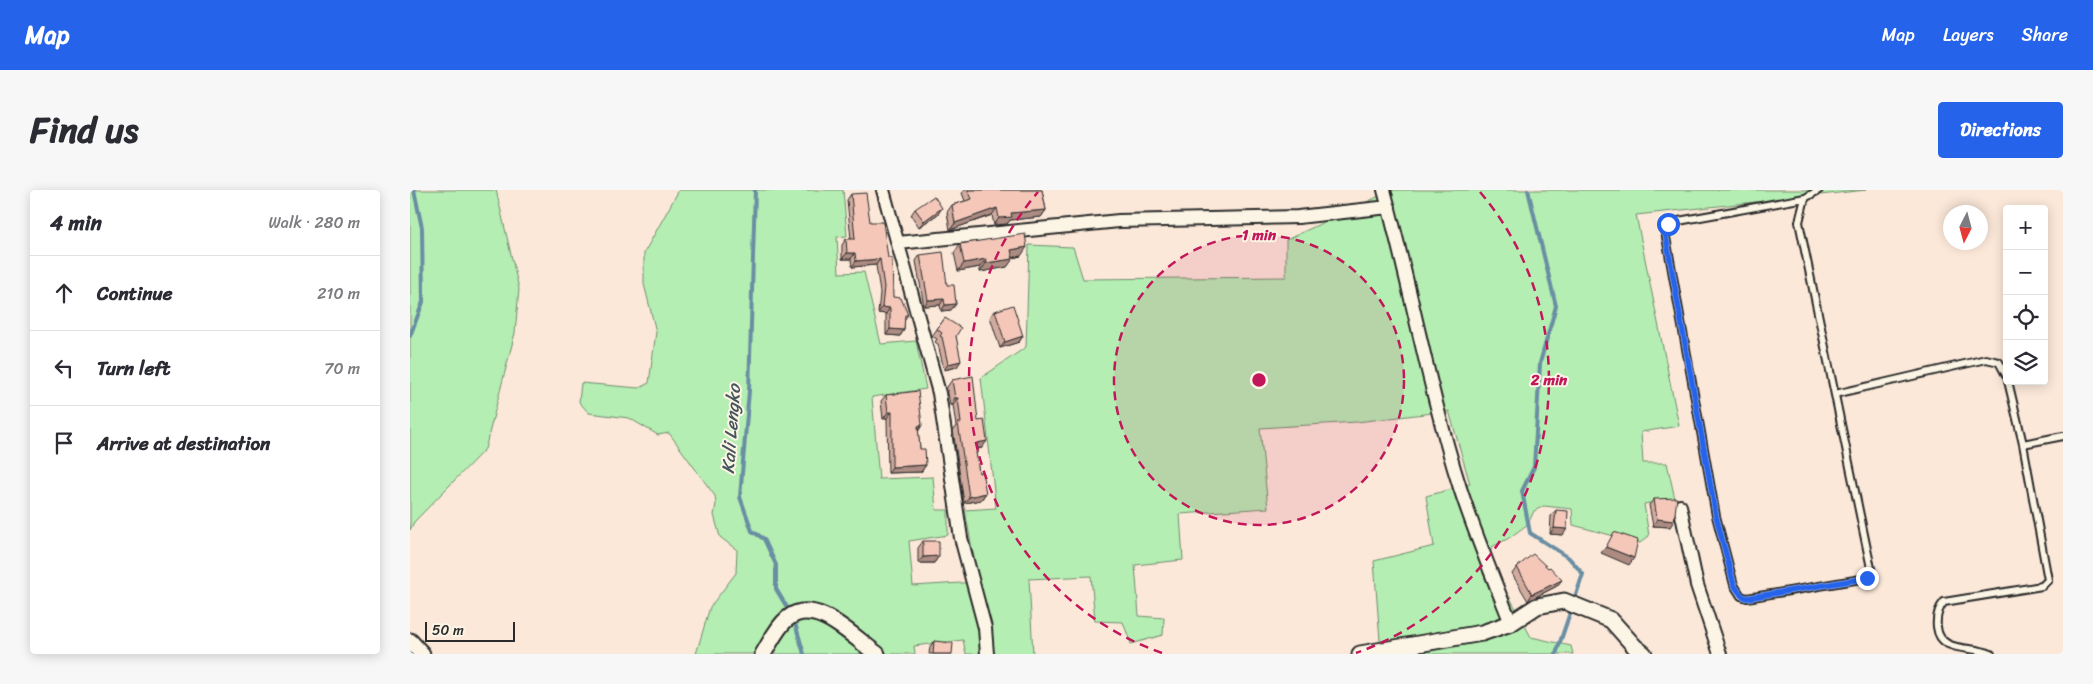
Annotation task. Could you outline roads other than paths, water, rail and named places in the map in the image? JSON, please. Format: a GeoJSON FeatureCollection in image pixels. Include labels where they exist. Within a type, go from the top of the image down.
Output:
{"type":"FeatureCollection","features":[{"type":"Feature","properties":{"kind":"street"},"geometry":{"type":"LineString","coordinates":[[883,190],[939,393],[961,538],[985,628],[987,654]]}},
{"type":"Feature","properties":{"kind":"street"},"geometry":{"type":"LineString","coordinates":[[1384,190],[1406,270],[1423,350],[1460,487],[1511,623]]}},
{"type":"Feature","properties":{"kind":"street"},"geometry":{"type":"LineString","coordinates":[[898,243],[1119,221],[1170,218],[1230,220],[1288,218],[1389,207]]}},
{"type":"Feature","properties":{"kind":"street"},"geometry":{"type":"LineString","coordinates":[[1680,506],[1697,585],[1720,654]]}},
{"type":"Feature","properties":{"kind":"street"},"geometry":{"type":"LineString","coordinates":[[1360,654],[1473,634],[1511,623],[1536,606],[1564,601],[1583,607],[1611,620],[1635,647],[1644,654]]}},
{"type":"Feature","properties":{"kind":"street"},"geometry":{"type":"LineString","coordinates":[[763,654],[786,619],[800,612],[822,615],[833,620],[876,654]]}},
{"type":"Feature","properties":{"kind":"street"},"geometry":{"type":"LineString","coordinates":[[410,641],[422,654]]}},
{"type":"Feature","properties":{"kind":"lane"},"geometry":{"type":"LineString","coordinates":[[1805,198],[1799,222],[1872,573],[1867,578],[1747,598],[1742,596],[1734,585],[1716,516],[1664,226],[1673,222],[1805,198],[1819,190]]}},
{"type":"Feature","properties":{"kind":"lane"},"geometry":{"type":"LineString","coordinates":[[1835,394],[1986,359],[1999,362],[2003,370]]}},
{"type":"Feature","properties":{"kind":"lane"},"geometry":{"type":"LineString","coordinates":[[1991,654],[1942,643],[1938,636],[1938,613],[1944,602],[2042,586],[2048,580],[2023,444],[2009,385]]}},
{"type":"Feature","properties":{"kind":"lane"},"geometry":{"type":"LineString","coordinates":[[2023,444],[2063,436]]}},
{"type":"Feature","properties":{"kind":"waterway"},"geometry":{"type":"LineString","coordinates":[[410,336],[423,302],[422,228],[414,190]]}},
{"type":"Feature","properties":{"kind":"waterway","name":"Kali Lengko"},"geometry":{"type":"LineString","coordinates":[[755,190],[749,391],[740,497],[752,531],[764,539],[776,565],[776,589],[791,614]]}},
{"type":"Feature","properties":{"kind":"waterway"},"geometry":{"type":"LineString","coordinates":[[1528,190],[1556,306],[1540,363],[1534,467],[1522,491],[1530,533],[1569,558],[1583,574],[1574,601]]}},
{"type":"Feature","properties":{"kind":"waterway"},"geometry":{"type":"LineString","coordinates":[[1556,654],[1572,607]]}},
{"type":"Feature","properties":{"kind":"waterway","name":"Kali Lengko"},"geometry":{"type":"LineString","coordinates":[[794,620],[804,654]]}}]}
